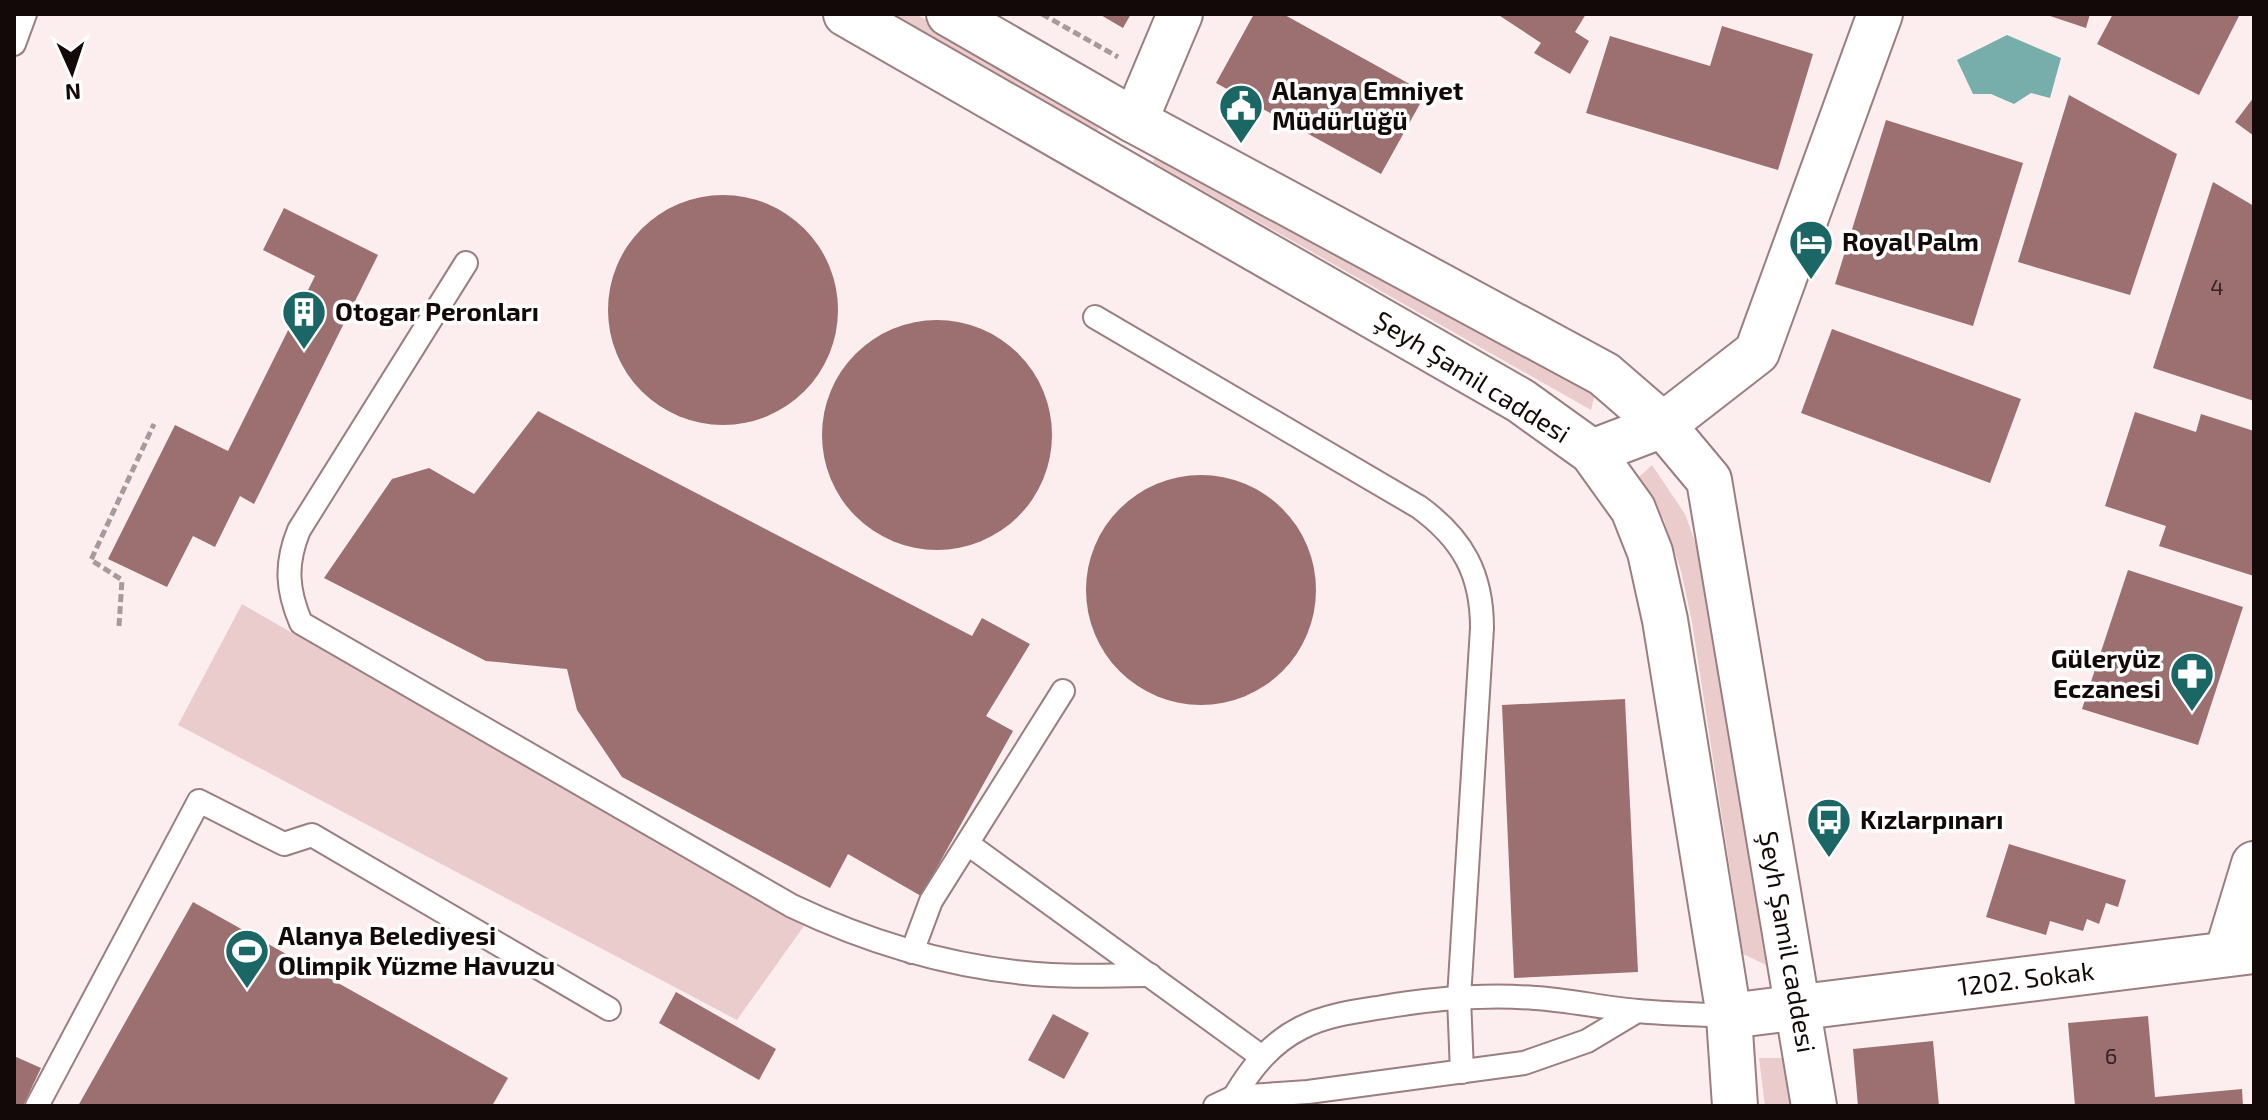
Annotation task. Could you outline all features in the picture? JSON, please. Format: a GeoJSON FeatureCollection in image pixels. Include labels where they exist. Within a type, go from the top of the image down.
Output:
{"type":"FeatureCollection","features":[{"type":"Feature","properties":{"kind":"main road","name":"Şeyh Şamil caddesi"},"geometry":{"type":"LineString","coordinates":[[846,14],[1521,401],[1592,452],[1633,509],[1650,552],[1665,620],[1729,1016],[1735,1106]]}},
{"type":"Feature","properties":{"kind":"main road","name":"Şeyh Şamil caddesi"},"geometry":{"type":"LineString","coordinates":[[949,14],[1135,121],[1604,374],[1663,425],[1709,480],[1814,1106]]}},
{"type":"Feature","properties":{"kind":"main road"},"geometry":{"type":"LineString","coordinates":[[1114,167],[1180,14]]}},
{"type":"Feature","properties":{"kind":"main road"},"geometry":{"type":"LineString","coordinates":[[1592,452],[1663,425],[1757,352],[1880,14]]}},
{"type":"Feature","properties":{"kind":"main road"},"geometry":{"type":"LineString","coordinates":[[2241,952],[2254,864]]}},
{"type":"Feature","properties":{"kind":"main road","name":"1202. Sokak"},"geometry":{"type":"LineString","coordinates":[[1729,1016],[2241,952]]}},
{"type":"Feature","properties":{"kind":"lane"},"geometry":{"type":"LineString","coordinates":[[14,44],[25,14]]}},
{"type":"Feature","properties":{"kind":"lane"},"geometry":{"type":"LineString","coordinates":[[466,263],[299,530],[290,555],[288,581],[292,603],[301,623],[792,906],[857,935],[912,952],[1005,971],[1053,975],[1150,975]]}},
{"type":"Feature","properties":{"kind":"lane"},"geometry":{"type":"LineString","coordinates":[[1095,317],[1419,507],[1441,523],[1458,543],[1471,566],[1482,607],[1482,628],[1459,998],[1462,1072]]}},
{"type":"Feature","properties":{"kind":"lane"},"geometry":{"type":"LineString","coordinates":[[912,952],[931,901],[1063,691]]}},
{"type":"Feature","properties":{"kind":"lane"},"geometry":{"type":"LineString","coordinates":[[37,1106],[199,801],[284,844],[312,835],[609,1009]]}},
{"type":"Feature","properties":{"kind":"lane"},"geometry":{"type":"LineString","coordinates":[[968,844],[1262,1057]]}},
{"type":"Feature","properties":{"kind":"lane"},"geometry":{"type":"LineString","coordinates":[[1225,1101],[1262,1057],[1290,1034],[1326,1018],[1404,1003],[1459,998],[1535,998],[1637,1011],[1729,1016]]}},
{"type":"Feature","properties":{"kind":"lane"},"geometry":{"type":"LineString","coordinates":[[1225,1101],[1524,1063],[1587,1041],[1637,1011]]}},
{"type":"Feature","properties":{"kind":"path"},"geometry":{"type":"LineString","coordinates":[[1042,14],[1122,60],[1128,48]]}},
{"type":"Feature","properties":{"kind":"path"},"geometry":{"type":"LineString","coordinates":[[119,626],[122,580],[91,560],[154,424]]}},
{"type":"Feature","properties":{"kind":"shaded area"},"geometry":{"type":"Polygon","coordinates":[[[888,14],[916,14],[1103,120],[1097,131],[888,14]]]}},
{"type":"Feature","properties":{"kind":"shaded area"},"geometry":{"type":"Polygon","coordinates":[[[1158,151],[1595,394],[1591,410],[1153,162],[1158,151]]]}},
{"type":"Feature","properties":{"kind":"shaded area"},"geometry":{"type":"Polygon","coordinates":[[[1652,465],[1685,514],[1706,572],[1766,965],[1743,954],[1692,622],[1681,571],[1664,520],[1638,478],[1652,465]]]}},
{"type":"Feature","properties":{"kind":"shaded area"},"geometry":{"type":"Polygon","coordinates":[[[242,604],[804,926],[737,1020],[178,725],[242,604]]]}},
{"type":"Feature","properties":{"kind":"shaded area"},"geometry":{"type":"Polygon","coordinates":[[[1759,1058],[1783,1058],[1790,1106],[1765,1106],[1759,1058]]]}},
{"type":"Feature","properties":{"kind":"water"},"geometry":{"type":"Polygon","coordinates":[[[2007,35],[2061,58],[2050,98],[2031,93],[2014,104],[1991,94],[1973,94],[1957,60],[2007,35]]]}},
{"type":"Feature","properties":{"kind":"building"},"geometry":{"type":"Polygon","coordinates":[[[1099,14],[1131,14],[1123,28],[1099,14]]]}},
{"type":"Feature","properties":{"kind":"building"},"geometry":{"type":"Polygon","coordinates":[[[1254,14],[1283,14],[1426,93],[1381,174],[1216,83],[1254,14]]]}},
{"type":"Feature","properties":{"kind":"building"},"geometry":{"type":"Polygon","coordinates":[[[1497,14],[1586,14],[1575,32],[1589,41],[1570,74],[1534,53],[1541,43],[1497,14]]]}},
{"type":"Feature","properties":{"kind":"building"},"geometry":{"type":"Polygon","coordinates":[[[2044,14],[2090,14],[2086,28],[2044,14]]]}},
{"type":"Feature","properties":{"kind":"building"},"geometry":{"type":"Polygon","coordinates":[[[2113,14],[2240,14],[2199,95],[2097,44],[2113,14]]]}},
{"type":"Feature","properties":{"kind":"building"},"geometry":{"type":"Polygon","coordinates":[[[1722,26],[1813,54],[1778,170],[1586,113],[1610,36],[1710,66],[1722,26]]]}},
{"type":"Feature","properties":{"kind":"building"},"geometry":{"type":"Polygon","coordinates":[[[2069,95],[2177,154],[2130,295],[2018,262],[2069,95]]]}},
{"type":"Feature","properties":{"kind":"building"},"geometry":{"type":"Polygon","coordinates":[[[2254,97],[2254,136],[2235,122],[2254,97]]]}},
{"type":"Feature","properties":{"kind":"building"},"geometry":{"type":"Polygon","coordinates":[[[1886,120],[2023,163],[1973,326],[1835,284],[1886,120]]]}},
{"type":"Feature","properties":{"kind":"building"},"geometry":{"type":"Polygon","coordinates":[[[2213,182],[2254,206],[2254,401],[2153,368],[2213,182]]]}},
{"type":"Feature","properties":{"kind":"building"},"geometry":{"type":"Polygon","coordinates":[[[723,195],[767,203],[805,228],[830,266],[838,310],[830,354],[805,392],[767,417],[723,425],[679,417],[641,392],[616,354],[608,310],[616,266],[641,228],[679,203],[723,195]]]}},
{"type":"Feature","properties":{"kind":"building","name":"Otogar Peronları"},"geometry":{"type":"Polygon","coordinates":[[[284,208],[378,255],[254,504],[240,496],[215,547],[193,536],[167,587],[108,559],[175,425],[228,451],[315,276],[263,250],[284,208]]]}},
{"type":"Feature","properties":{"kind":"building"},"geometry":{"type":"Polygon","coordinates":[[[937,320],[981,328],[1019,353],[1044,391],[1052,435],[1044,479],[1019,517],[981,542],[937,550],[893,542],[855,517],[830,479],[822,435],[830,391],[855,353],[893,328],[937,320]]]}},
{"type":"Feature","properties":{"kind":"building"},"geometry":{"type":"Polygon","coordinates":[[[1832,329],[2021,399],[1990,483],[1801,413],[1832,329]]]}},
{"type":"Feature","properties":{"kind":"building"},"geometry":{"type":"Polygon","coordinates":[[[538,411],[972,636],[982,618],[1030,644],[986,716],[1013,731],[921,896],[848,854],[830,888],[622,777],[577,710],[567,669],[486,661],[324,578],[392,479],[429,468],[474,494],[538,411]]]}},
{"type":"Feature","properties":{"kind":"building"},"geometry":{"type":"Polygon","coordinates":[[[2135,412],[2196,432],[2201,414],[2254,431],[2254,576],[2159,546],[2166,526],[2105,506],[2135,412]]]}},
{"type":"Feature","properties":{"kind":"building"},"geometry":{"type":"Polygon","coordinates":[[[1201,475],[1245,483],[1283,508],[1308,546],[1316,590],[1308,634],[1283,672],[1245,697],[1201,705],[1157,697],[1119,672],[1094,634],[1086,590],[1094,546],[1119,508],[1157,483],[1201,475]]]}},
{"type":"Feature","properties":{"kind":"building"},"geometry":{"type":"Polygon","coordinates":[[[2128,570],[2243,607],[2198,745],[2082,709],[2128,570]]]}},
{"type":"Feature","properties":{"kind":"building"},"geometry":{"type":"Polygon","coordinates":[[[1625,699],[1638,972],[1514,978],[1502,705],[1625,699]]]}},
{"type":"Feature","properties":{"kind":"building"},"geometry":{"type":"Polygon","coordinates":[[[2009,844],[2126,880],[2118,907],[2106,903],[2099,924],[2087,919],[2083,931],[2050,921],[2046,935],[1986,917],[2009,844]]]}},
{"type":"Feature","properties":{"kind":"building","name":"Alanya Belediyesi Olimpik Yüzme Havuzu"},"geometry":{"type":"Polygon","coordinates":[[[193,902],[508,1078],[492,1106],[78,1106],[193,902]]]}},
{"type":"Feature","properties":{"kind":"building"},"geometry":{"type":"Polygon","coordinates":[[[676,992],[776,1049],[759,1080],[659,1023],[676,992]]]}},
{"type":"Feature","properties":{"kind":"building"},"geometry":{"type":"Polygon","coordinates":[[[1053,1014],[1089,1033],[1064,1079],[1028,1060],[1053,1014]]]}},
{"type":"Feature","properties":{"kind":"building"},"geometry":{"type":"Polygon","coordinates":[[[2148,1016],[2155,1097],[2242,1089],[2243,1106],[2075,1106],[2068,1023],[2148,1016]]]}},
{"type":"Feature","properties":{"kind":"building"},"geometry":{"type":"Polygon","coordinates":[[[1933,1041],[1939,1106],[1858,1106],[1853,1049],[1933,1041]]]}},
{"type":"Feature","properties":{"kind":"building"},"geometry":{"type":"Polygon","coordinates":[[[14,1056],[41,1068],[23,1106],[14,1106],[14,1056]]]}},
{"type":"Feature","properties":{"kind":"place","name":"Alanya Emniyet Müdürlüğü"},"geometry":{"type":"Point","coordinates":[1241,145]}},
{"type":"Feature","properties":{"kind":"place","name":"Royal Palm"},"geometry":{"type":"Point","coordinates":[1811,281]}},
{"type":"Feature","properties":{"kind":"place","name":"Otogar Peronları"},"geometry":{"type":"Point","coordinates":[304,351]}},
{"type":"Feature","properties":{"kind":"place","name":"Güleryüz Eczanesi"},"geometry":{"type":"Point","coordinates":[2192,713]}},
{"type":"Feature","properties":{"kind":"place","name":"Kızlarpınarı"},"geometry":{"type":"Point","coordinates":[1829,859]}},
{"type":"Feature","properties":{"kind":"place","name":"Alanya Belediyesi Olimpik Yüzme Havuzu"},"geometry":{"type":"Point","coordinates":[247,990]}}]}
